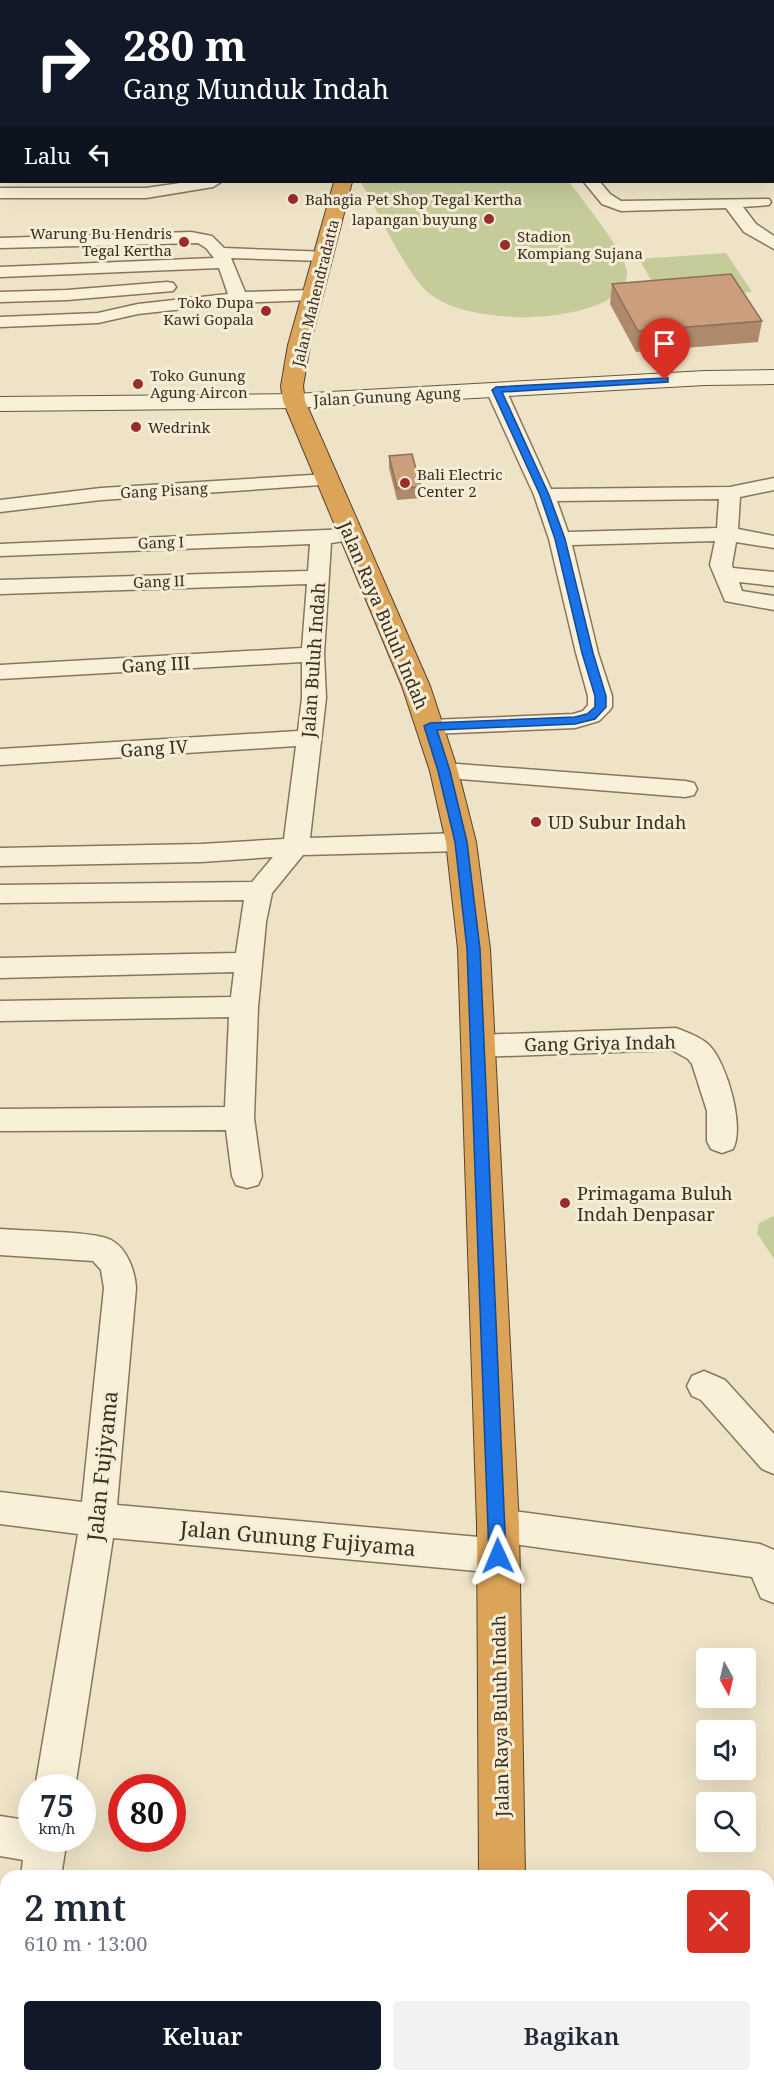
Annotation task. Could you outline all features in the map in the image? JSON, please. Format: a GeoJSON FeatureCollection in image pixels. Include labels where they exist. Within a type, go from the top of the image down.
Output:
{"type":"FeatureCollection","features":[{"type":"Feature","properties":{"kind":"highway","name":"Jalan Mahendradatta"},"geometry":{"type":"LineString","coordinates":[[294,401],[292,386],[294,371],[341,183]]}},
{"type":"Feature","properties":{"kind":"highway","name":"Jalan Raya Buluh Indah"},"geometry":{"type":"LineString","coordinates":[[294,401],[327,480],[336,536],[416,686],[444,771],[461,842],[474,949],[498,1540],[502,1870]]}},
{"type":"Feature","properties":{"kind":"main road","name":"Jalan Gunung Agung"},"geometry":{"type":"LineString","coordinates":[[0,404],[294,401],[716,378],[774,377]]}},
{"type":"Feature","properties":{"kind":"street"},"geometry":{"type":"LineString","coordinates":[[0,193],[146,193],[207,183]]}},
{"type":"Feature","properties":{"kind":"street"},"geometry":{"type":"LineString","coordinates":[[593,183],[600,194],[616,205],[763,202]]}},
{"type":"Feature","properties":{"kind":"street"},"geometry":{"type":"LineString","coordinates":[[731,202],[750,228],[774,244]]}},
{"type":"Feature","properties":{"kind":"street"},"geometry":{"type":"LineString","coordinates":[[0,243],[182,237],[216,252],[232,280],[238,298]]}},
{"type":"Feature","properties":{"kind":"street"},"geometry":{"type":"LineString","coordinates":[[0,272],[216,252],[323,256]]}},
{"type":"Feature","properties":{"kind":"street"},"geometry":{"type":"LineString","coordinates":[[211,282],[232,280]]}},
{"type":"Feature","properties":{"kind":"street"},"geometry":{"type":"LineString","coordinates":[[0,297],[77,294],[180,285]]}},
{"type":"Feature","properties":{"kind":"street"},"geometry":{"type":"LineString","coordinates":[[0,322],[98,318],[138,309],[238,298],[312,295]]}},
{"type":"Feature","properties":{"kind":"street"},"geometry":{"type":"LineString","coordinates":[[430,726],[575,721],[591,716],[600,707],[600,696],[587,653],[560,539],[544,495],[496,390]]}},
{"type":"Feature","properties":{"kind":"street","name":"Gang Pisang"},"geometry":{"type":"LineString","coordinates":[[0,506],[91,495],[327,480]]}},
{"type":"Feature","properties":{"kind":"street"},"geometry":{"type":"LineString","coordinates":[[544,495],[730,493],[774,484]]}},
{"type":"Feature","properties":{"kind":"street"},"geometry":{"type":"LineString","coordinates":[[730,493],[727,534],[721,565],[723,574],[733,596],[774,603]]}},
{"type":"Feature","properties":{"kind":"street"},"geometry":{"type":"LineString","coordinates":[[560,539],[727,534],[774,542]]}},
{"type":"Feature","properties":{"kind":"street","name":"Gang I"},"geometry":{"type":"LineString","coordinates":[[0,550],[336,536]]}},
{"type":"Feature","properties":{"kind":"street","name":"Jalan Buluh Indah"},"geometry":{"type":"LineString","coordinates":[[296,848],[314,698],[313,654],[318,577],[336,536]]}},
{"type":"Feature","properties":{"kind":"street"},"geometry":{"type":"LineString","coordinates":[[723,574],[774,579]]}},
{"type":"Feature","properties":{"kind":"street","name":"Gang II"},"geometry":{"type":"LineString","coordinates":[[0,587],[318,577]]}},
{"type":"Feature","properties":{"kind":"street","name":"Gang III"},"geometry":{"type":"LineString","coordinates":[[0,672],[313,654]]}},
{"type":"Feature","properties":{"kind":"street","name":"Gang IV"},"geometry":{"type":"LineString","coordinates":[[0,757],[308,738]]}},
{"type":"Feature","properties":{"kind":"street"},"geometry":{"type":"LineString","coordinates":[[444,771],[685,789]]}},
{"type":"Feature","properties":{"kind":"street"},"geometry":{"type":"LineString","coordinates":[[0,856],[201,853],[461,842]]}},
{"type":"Feature","properties":{"kind":"street"},"geometry":{"type":"LineString","coordinates":[[247,1176],[239,1118],[248,962],[259,891],[296,848]]}},
{"type":"Feature","properties":{"kind":"street"},"geometry":{"type":"LineString","coordinates":[[0,894],[259,891]]}},
{"type":"Feature","properties":{"kind":"street"},"geometry":{"type":"LineString","coordinates":[[0,968],[248,962]]}},
{"type":"Feature","properties":{"kind":"street"},"geometry":{"type":"LineString","coordinates":[[0,1011],[244,1007]]}},
{"type":"Feature","properties":{"kind":"street","name":"Gang Griya Indah"},"geometry":{"type":"LineString","coordinates":[[477,1046],[676,1039],[698,1051],[705,1062],[722,1111],[722,1141]]}},
{"type":"Feature","properties":{"kind":"street"},"geometry":{"type":"LineString","coordinates":[[0,1120],[239,1118]]}},
{"type":"Feature","properties":{"kind":"street","name":"Jalan Fujiyama"},"geometry":{"type":"LineString","coordinates":[[0,1242],[101,1249],[113,1260],[119,1272],[120,1288],[98,1520],[57,1774]]}},
{"type":"Feature","properties":{"kind":"street"},"geometry":{"type":"LineString","coordinates":[[704,1386],[713,1390],[774,1458]]}},
{"type":"Feature","properties":{"kind":"street","name":"Jalan Gunung Fujiyama"},"geometry":{"type":"LineString","coordinates":[[0,1508],[98,1520],[498,1540],[760,1561],[771,1570],[774,1586]]}},
{"type":"Feature","properties":{"kind":"street"},"geometry":{"type":"LineString","coordinates":[[0,1836],[45,1853]]}},
{"type":"Feature","properties":{"kind":"green space","name":"Stadion Kompiang Sujana"},"geometry":{"type":"Polygon","coordinates":[[[362,183],[570,183],[603,227],[620,254],[627,273],[623,286],[613,297],[598,305],[542,316],[491,315],[459,308],[430,294],[421,286],[393,242],[362,183]]]}},
{"type":"Feature","properties":{"kind":"green space"},"geometry":{"type":"Polygon","coordinates":[[[726,253],[752,292],[662,299],[639,259],[726,253]]]}},
{"type":"Feature","properties":{"kind":"green space"},"geometry":{"type":"Polygon","coordinates":[[[774,1216],[774,1259],[757,1233],[759,1223],[774,1216]]]}},
{"type":"Feature","properties":{"kind":"building"},"geometry":{"type":"Polygon","coordinates":[[[731,274],[762,321],[638,331],[612,284],[731,274]]]}},
{"type":"Feature","properties":{"kind":"building"},"geometry":{"type":"Polygon","coordinates":[[[412,454],[421,487],[397,488],[389,456],[412,454]]]}},
{"type":"Feature","properties":{"kind":"place","name":"Bahagia Pet Shop Tegal Kertha"},"geometry":{"type":"Point","coordinates":[293,199]}},
{"type":"Feature","properties":{"kind":"place","name":"lapangan buyung"},"geometry":{"type":"Point","coordinates":[489,219]}},
{"type":"Feature","properties":{"kind":"place","name":"Warung Bu Hendris Tegal Kertha"},"geometry":{"type":"Point","coordinates":[184,242]}},
{"type":"Feature","properties":{"kind":"place","name":"Stadion Kompiang Sujana"},"geometry":{"type":"Point","coordinates":[505,245]}},
{"type":"Feature","properties":{"kind":"place","name":"Toko Dupa Kawi Gopala"},"geometry":{"type":"Point","coordinates":[266,311]}},
{"type":"Feature","properties":{"kind":"place","name":"Toko Gunung Agung Aircon"},"geometry":{"type":"Point","coordinates":[138,384]}},
{"type":"Feature","properties":{"kind":"place","name":"Wedrink"},"geometry":{"type":"Point","coordinates":[136,427]}},
{"type":"Feature","properties":{"kind":"place","name":"Bali Electric Center 2"},"geometry":{"type":"Point","coordinates":[405,483]}},
{"type":"Feature","properties":{"kind":"place","name":"UD Subur Indah"},"geometry":{"type":"Point","coordinates":[536,822]}},
{"type":"Feature","properties":{"kind":"place","name":"Primagama Buluh Indah Denpasar"},"geometry":{"type":"Point","coordinates":[565,1203]}},
{"type":"Feature","properties":{"kind":"route"},"geometry":{"type":"LineString","coordinates":[[498,1556],[474,949],[461,842],[444,771],[430,726],[575,721],[591,716],[600,707],[600,696],[587,653],[560,539],[544,495],[496,390],[665,380]]}}]}
